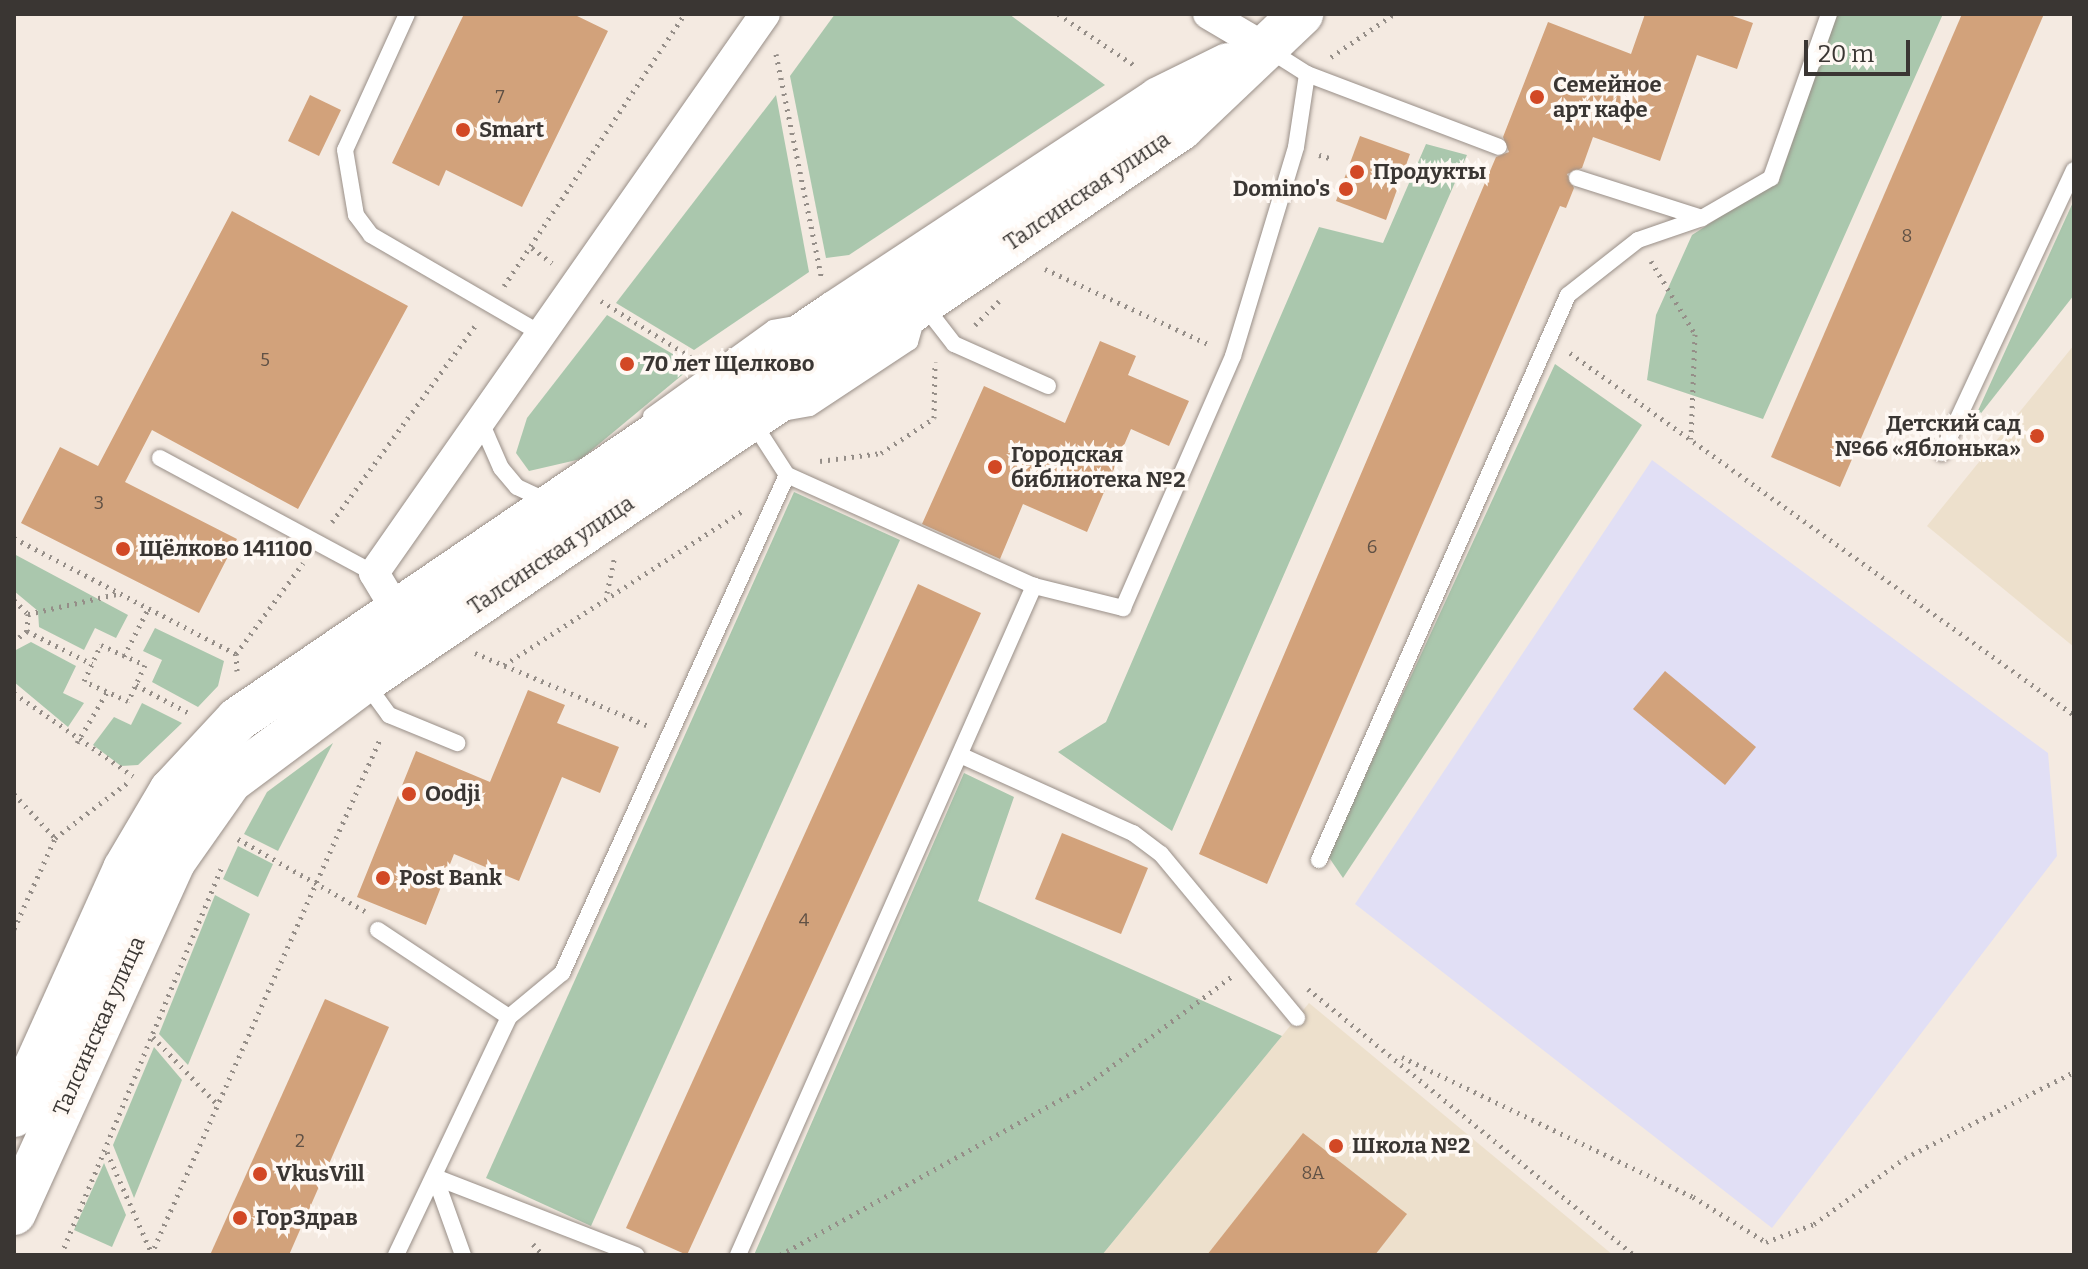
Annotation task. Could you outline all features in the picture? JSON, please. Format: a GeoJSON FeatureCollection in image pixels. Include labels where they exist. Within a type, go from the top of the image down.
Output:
{"type":"FeatureCollection","features":[{"type":"Feature","properties":{"kind":"main road","name":"Талсинская улица"},"geometry":{"type":"LineString","coordinates":[[15,1213],[202,814],[260,754],[377,698],[407,628],[563,502],[826,302],[1159,99],[1292,24]]}},
{"type":"Feature","properties":{"kind":"main road","name":"Талсинская улица"},"geometry":{"type":"LineString","coordinates":[[14,1115],[125,869],[171,791],[238,719],[407,628],[751,419],[1181,128],[1292,24]]}},
{"type":"Feature","properties":{"kind":"street"},"geometry":{"type":"LineString","coordinates":[[407,628],[374,573],[765,14]]}},
{"type":"Feature","properties":{"kind":"street"},"geometry":{"type":"LineString","coordinates":[[1208,14],[1292,24]]}},
{"type":"Feature","properties":{"kind":"lane"},"geometry":{"type":"LineString","coordinates":[[407,14],[358,107],[345,150],[347,191],[371,235],[540,333]]}},
{"type":"Feature","properties":{"kind":"lane"},"geometry":{"type":"LineString","coordinates":[[1319,860],[1568,295],[1638,240],[1702,218],[1771,178],[1829,14]]}},
{"type":"Feature","properties":{"kind":"lane"},"geometry":{"type":"LineString","coordinates":[[751,419],[787,475],[1034,586],[1123,608],[1233,356],[1296,147],[1307,74],[1292,24]]}},
{"type":"Feature","properties":{"kind":"lane"},"geometry":{"type":"LineString","coordinates":[[1307,74],[1499,147]]}},
{"type":"Feature","properties":{"kind":"lane"},"geometry":{"type":"LineString","coordinates":[[1942,453],[2074,170]]}},
{"type":"Feature","properties":{"kind":"lane"},"geometry":{"type":"LineString","coordinates":[[1577,178],[1702,218]]}},
{"type":"Feature","properties":{"kind":"lane"},"geometry":{"type":"LineString","coordinates":[[922,303],[954,344],[1048,386]]}},
{"type":"Feature","properties":{"kind":"lane"},"geometry":{"type":"LineString","coordinates":[[480,420],[517,487],[563,502]]}},
{"type":"Feature","properties":{"kind":"lane"},"geometry":{"type":"LineString","coordinates":[[160,458],[319,540],[374,573]]}},
{"type":"Feature","properties":{"kind":"lane"},"geometry":{"type":"LineString","coordinates":[[396,1255],[509,1017],[562,973],[787,475]]}},
{"type":"Feature","properties":{"kind":"lane"},"geometry":{"type":"LineString","coordinates":[[738,1255],[1034,586]]}},
{"type":"Feature","properties":{"kind":"lane"},"geometry":{"type":"LineString","coordinates":[[377,698],[457,743]]}},
{"type":"Feature","properties":{"kind":"lane"},"geometry":{"type":"LineString","coordinates":[[960,755],[1133,833],[1161,854],[1249,964],[1297,1018]]}},
{"type":"Feature","properties":{"kind":"lane"},"geometry":{"type":"LineString","coordinates":[[378,930],[509,1017]]}},
{"type":"Feature","properties":{"kind":"lane"},"geometry":{"type":"LineString","coordinates":[[435,1177],[463,1255]]}},
{"type":"Feature","properties":{"kind":"lane"},"geometry":{"type":"LineString","coordinates":[[435,1177],[636,1255]]}},
{"type":"Feature","properties":{"kind":"path"},"geometry":{"type":"LineString","coordinates":[[232,681],[236,654],[532,248],[685,14]]}},
{"type":"Feature","properties":{"kind":"path"},"geometry":{"type":"LineString","coordinates":[[1058,14],[1148,75]]}},
{"type":"Feature","properties":{"kind":"path"},"geometry":{"type":"LineString","coordinates":[[774,44],[826,302]]}},
{"type":"Feature","properties":{"kind":"path"},"geometry":{"type":"LineString","coordinates":[[1638,240],[1695,334],[1690,440]]}},
{"type":"Feature","properties":{"kind":"path"},"geometry":{"type":"LineString","coordinates":[[532,248],[576,282],[695,359]]}},
{"type":"Feature","properties":{"kind":"path"},"geometry":{"type":"LineString","coordinates":[[1034,264],[1233,356]]}},
{"type":"Feature","properties":{"kind":"path"},"geometry":{"type":"LineString","coordinates":[[1549,338],[2074,715]]}},
{"type":"Feature","properties":{"kind":"path"},"geometry":{"type":"LineString","coordinates":[[504,665],[606,594],[750,506],[787,475],[830,457],[881,453],[934,418],[935,356]]}},
{"type":"Feature","properties":{"kind":"path"},"geometry":{"type":"LineString","coordinates":[[14,538],[147,611],[236,654]]}},
{"type":"Feature","properties":{"kind":"path"},"geometry":{"type":"LineString","coordinates":[[606,594],[616,548]]}},
{"type":"Feature","properties":{"kind":"path"},"geometry":{"type":"LineString","coordinates":[[28,614],[117,594]]}},
{"type":"Feature","properties":{"kind":"path"},"geometry":{"type":"LineString","coordinates":[[14,600],[28,614],[27,631],[14,641]]}},
{"type":"Feature","properties":{"kind":"path"},"geometry":{"type":"LineString","coordinates":[[124,656],[147,611]]}},
{"type":"Feature","properties":{"kind":"path"},"geometry":{"type":"LineString","coordinates":[[27,631],[92,664]]}},
{"type":"Feature","properties":{"kind":"path"},"geometry":{"type":"LineString","coordinates":[[101,645],[124,656],[145,665],[128,701],[84,681],[101,645]]}},
{"type":"Feature","properties":{"kind":"path"},"geometry":{"type":"LineString","coordinates":[[466,649],[669,735]]}},
{"type":"Feature","properties":{"kind":"path"},"geometry":{"type":"LineString","coordinates":[[135,685],[199,718],[188,728]]}},
{"type":"Feature","properties":{"kind":"path"},"geometry":{"type":"LineString","coordinates":[[77,743],[107,692]]}},
{"type":"Feature","properties":{"kind":"path"},"geometry":{"type":"LineString","coordinates":[[14,693],[124,777],[135,776]]}},
{"type":"Feature","properties":{"kind":"path"},"geometry":{"type":"LineString","coordinates":[[151,1254],[316,880],[377,698]]}},
{"type":"Feature","properties":{"kind":"path"},"geometry":{"type":"LineString","coordinates":[[14,929],[55,838],[142,769]]}},
{"type":"Feature","properties":{"kind":"path"},"geometry":{"type":"LineString","coordinates":[[14,794],[55,838]]}},
{"type":"Feature","properties":{"kind":"path"},"geometry":{"type":"LineString","coordinates":[[229,848],[240,824]]}},
{"type":"Feature","properties":{"kind":"path"},"geometry":{"type":"LineString","coordinates":[[234,836],[316,880],[372,915],[378,930]]}},
{"type":"Feature","properties":{"kind":"path"},"geometry":{"type":"LineString","coordinates":[[61,1255],[224,860]]}},
{"type":"Feature","properties":{"kind":"path"},"geometry":{"type":"LineString","coordinates":[[780,1255],[1088,1084],[1249,964],[1321,994],[1634,1255]]}},
{"type":"Feature","properties":{"kind":"path"},"geometry":{"type":"LineString","coordinates":[[153,1037],[217,1104]]}},
{"type":"Feature","properties":{"kind":"path"},"geometry":{"type":"LineString","coordinates":[[1394,1053],[1693,1197],[1766,1242],[1814,1224],[1905,1158],[2074,1072]]}},
{"type":"Feature","properties":{"kind":"path"},"geometry":{"type":"LineString","coordinates":[[106,1151],[151,1254]]}},
{"type":"Feature","properties":{"kind":"shaded area","name":"Детский сад №66 «Яблонька»"},"geometry":{"type":"Polygon","coordinates":[[[2074,345],[2074,647],[1927,526],[2074,345]]]}},
{"type":"Feature","properties":{"kind":"shaded area"},"geometry":{"type":"Polygon","coordinates":[[[1652,460],[2048,753],[2057,856],[1772,1228],[1355,904],[1652,460]]]}},
{"type":"Feature","properties":{"kind":"shaded area","name":"Школа №2"},"geometry":{"type":"Polygon","coordinates":[[[1309,1003],[1613,1255],[1102,1255],[1309,1003]]]}},
{"type":"Feature","properties":{"kind":"green space"},"geometry":{"type":"Polygon","coordinates":[[[835,14],[1009,14],[1105,85],[849,255],[826,258],[790,76],[835,14]]]}},
{"type":"Feature","properties":{"kind":"green space"},"geometry":{"type":"Polygon","coordinates":[[[1836,14],[1943,14],[1763,419],[1647,380],[1656,315],[1692,235],[1780,178],[1836,14]]]}},
{"type":"Feature","properties":{"kind":"green space"},"geometry":{"type":"Polygon","coordinates":[[[776,95],[809,272],[694,350],[616,303],[776,95]]]}},
{"type":"Feature","properties":{"kind":"green space"},"geometry":{"type":"Polygon","coordinates":[[[1426,144],[1467,155],[1172,831],[1058,752],[1106,722],[1319,227],[1383,243],[1426,144]]]}},
{"type":"Feature","properties":{"kind":"green space"},"geometry":{"type":"Polygon","coordinates":[[[2074,200],[2074,295],[1971,426],[2074,200]]]}},
{"type":"Feature","properties":{"kind":"green space"},"geometry":{"type":"Polygon","coordinates":[[[607,315],[693,366],[581,459],[529,471],[516,453],[527,418],[607,315]]]}},
{"type":"Feature","properties":{"kind":"green space"},"geometry":{"type":"Polygon","coordinates":[[[1555,364],[1642,425],[1343,878],[1328,856],[1555,364]]]}},
{"type":"Feature","properties":{"kind":"green space"},"geometry":{"type":"Polygon","coordinates":[[[794,492],[900,540],[591,1226],[486,1178],[794,492]]]}},
{"type":"Feature","properties":{"kind":"green space"},"geometry":{"type":"Polygon","coordinates":[[[14,554],[128,615],[116,638],[95,628],[84,650],[39,627],[38,611],[14,591],[14,554]]]}},
{"type":"Feature","properties":{"kind":"green space"},"geometry":{"type":"Polygon","coordinates":[[[155,628],[224,661],[218,686],[198,707],[152,682],[162,660],[143,651],[155,628]]]}},
{"type":"Feature","properties":{"kind":"green space"},"geometry":{"type":"Polygon","coordinates":[[[31,642],[76,666],[63,693],[84,703],[68,727],[14,682],[14,651],[31,642]]]}},
{"type":"Feature","properties":{"kind":"green space"},"geometry":{"type":"Polygon","coordinates":[[[142,703],[182,723],[138,765],[121,766],[93,745],[114,717],[131,725],[142,703]]]}},
{"type":"Feature","properties":{"kind":"green space"},"geometry":{"type":"Polygon","coordinates":[[[333,743],[278,851],[244,834],[267,792],[333,743]]]}},
{"type":"Feature","properties":{"kind":"green space"},"geometry":{"type":"Polygon","coordinates":[[[964,773],[1014,797],[978,901],[1282,1036],[1102,1255],[754,1255],[964,773]]]}},
{"type":"Feature","properties":{"kind":"green space"},"geometry":{"type":"Polygon","coordinates":[[[238,846],[273,864],[258,897],[223,879],[238,846]]]}},
{"type":"Feature","properties":{"kind":"green space"},"geometry":{"type":"Polygon","coordinates":[[[215,895],[250,914],[188,1065],[159,1034],[215,895]]]}},
{"type":"Feature","properties":{"kind":"green space"},"geometry":{"type":"Polygon","coordinates":[[[154,1047],[182,1080],[134,1198],[113,1145],[154,1047]]]}},
{"type":"Feature","properties":{"kind":"green space"},"geometry":{"type":"Polygon","coordinates":[[[104,1163],[126,1215],[112,1247],[74,1230],[104,1163]]]}},
{"type":"Feature","properties":{"kind":"building"},"geometry":{"type":"Polygon","coordinates":[[[464,14],[573,14],[608,31],[522,207],[446,170],[439,186],[392,163],[464,14]]]}},
{"type":"Feature","properties":{"kind":"building"},"geometry":{"type":"Polygon","coordinates":[[[1645,14],[1727,14],[1753,23],[1737,69],[1697,55],[1660,161],[1593,137],[1582,168],[1567,174],[1574,188],[1566,208],[1560,206],[1267,884],[1199,854],[1496,157],[1509,152],[1503,137],[1548,22],[1631,54],[1645,14]]]}},
{"type":"Feature","properties":{"kind":"building"},"geometry":{"type":"Polygon","coordinates":[[[1962,14],[2044,14],[1840,487],[1771,457],[1962,14]]]}},
{"type":"Feature","properties":{"kind":"building"},"geometry":{"type":"Polygon","coordinates":[[[310,95],[341,110],[319,156],[288,141],[310,95]]]}},
{"type":"Feature","properties":{"kind":"building"},"geometry":{"type":"Polygon","coordinates":[[[1360,136],[1410,154],[1386,220],[1336,201],[1360,136]]]}},
{"type":"Feature","properties":{"kind":"building"},"geometry":{"type":"Polygon","coordinates":[[[232,211],[408,306],[298,509],[152,430],[125,482],[237,539],[199,613],[21,523],[60,447],[98,466],[232,211]]]}},
{"type":"Feature","properties":{"kind":"building"},"geometry":{"type":"Polygon","coordinates":[[[1100,341],[1136,356],[1128,375],[1189,401],[1169,446],[1131,429],[1087,532],[1023,504],[1000,559],[922,524],[984,386],[1065,423],[1100,341]]]}},
{"type":"Feature","properties":{"kind":"building"},"geometry":{"type":"Polygon","coordinates":[[[918,584],[981,613],[687,1255],[626,1228],[918,584]]]}},
{"type":"Feature","properties":{"kind":"building"},"geometry":{"type":"Polygon","coordinates":[[[1665,671],[1756,747],[1725,785],[1633,709],[1665,671]]]}},
{"type":"Feature","properties":{"kind":"building"},"geometry":{"type":"Polygon","coordinates":[[[528,690],[565,705],[557,723],[619,747],[600,793],[562,777],[519,881],[454,854],[426,925],[357,897],[416,751],[490,782],[528,690]]]}},
{"type":"Feature","properties":{"kind":"building"},"geometry":{"type":"Polygon","coordinates":[[[1062,833],[1148,868],[1121,934],[1035,899],[1062,833]]]}},
{"type":"Feature","properties":{"kind":"building"},"geometry":{"type":"Polygon","coordinates":[[[325,999],[389,1027],[289,1255],[210,1255],[325,999]]]}},
{"type":"Feature","properties":{"kind":"building"},"geometry":{"type":"Polygon","coordinates":[[[1303,1133],[1407,1214],[1375,1255],[1207,1255],[1303,1133]]]}},
{"type":"Feature","properties":{"kind":"place","name":"Семейное арт кафе"},"geometry":{"type":"Point","coordinates":[1537,97]}},
{"type":"Feature","properties":{"kind":"place","name":"Smart"},"geometry":{"type":"Point","coordinates":[463,130]}},
{"type":"Feature","properties":{"kind":"place","name":"Продукты"},"geometry":{"type":"Point","coordinates":[1357,172]}},
{"type":"Feature","properties":{"kind":"place","name":"Domino's"},"geometry":{"type":"Point","coordinates":[1346,189]}},
{"type":"Feature","properties":{"kind":"place","name":"70 лет Щелково"},"geometry":{"type":"Point","coordinates":[627,364]}},
{"type":"Feature","properties":{"kind":"place","name":"Детский сад №66 «Яблонька»"},"geometry":{"type":"Point","coordinates":[2037,436]}},
{"type":"Feature","properties":{"kind":"place","name":"Городская библиотека №2"},"geometry":{"type":"Point","coordinates":[995,467]}},
{"type":"Feature","properties":{"kind":"place","name":"Щёлково 141100"},"geometry":{"type":"Point","coordinates":[123,549]}},
{"type":"Feature","properties":{"kind":"place","name":"Oodji"},"geometry":{"type":"Point","coordinates":[409,794]}},
{"type":"Feature","properties":{"kind":"place","name":"Post Bank"},"geometry":{"type":"Point","coordinates":[383,878]}},
{"type":"Feature","properties":{"kind":"place","name":"Школа №2"},"geometry":{"type":"Point","coordinates":[1336,1146]}},
{"type":"Feature","properties":{"kind":"place","name":"VkusVill"},"geometry":{"type":"Point","coordinates":[260,1174]}},
{"type":"Feature","properties":{"kind":"place","name":"ГорЗдрав"},"geometry":{"type":"Point","coordinates":[240,1218]}}]}
